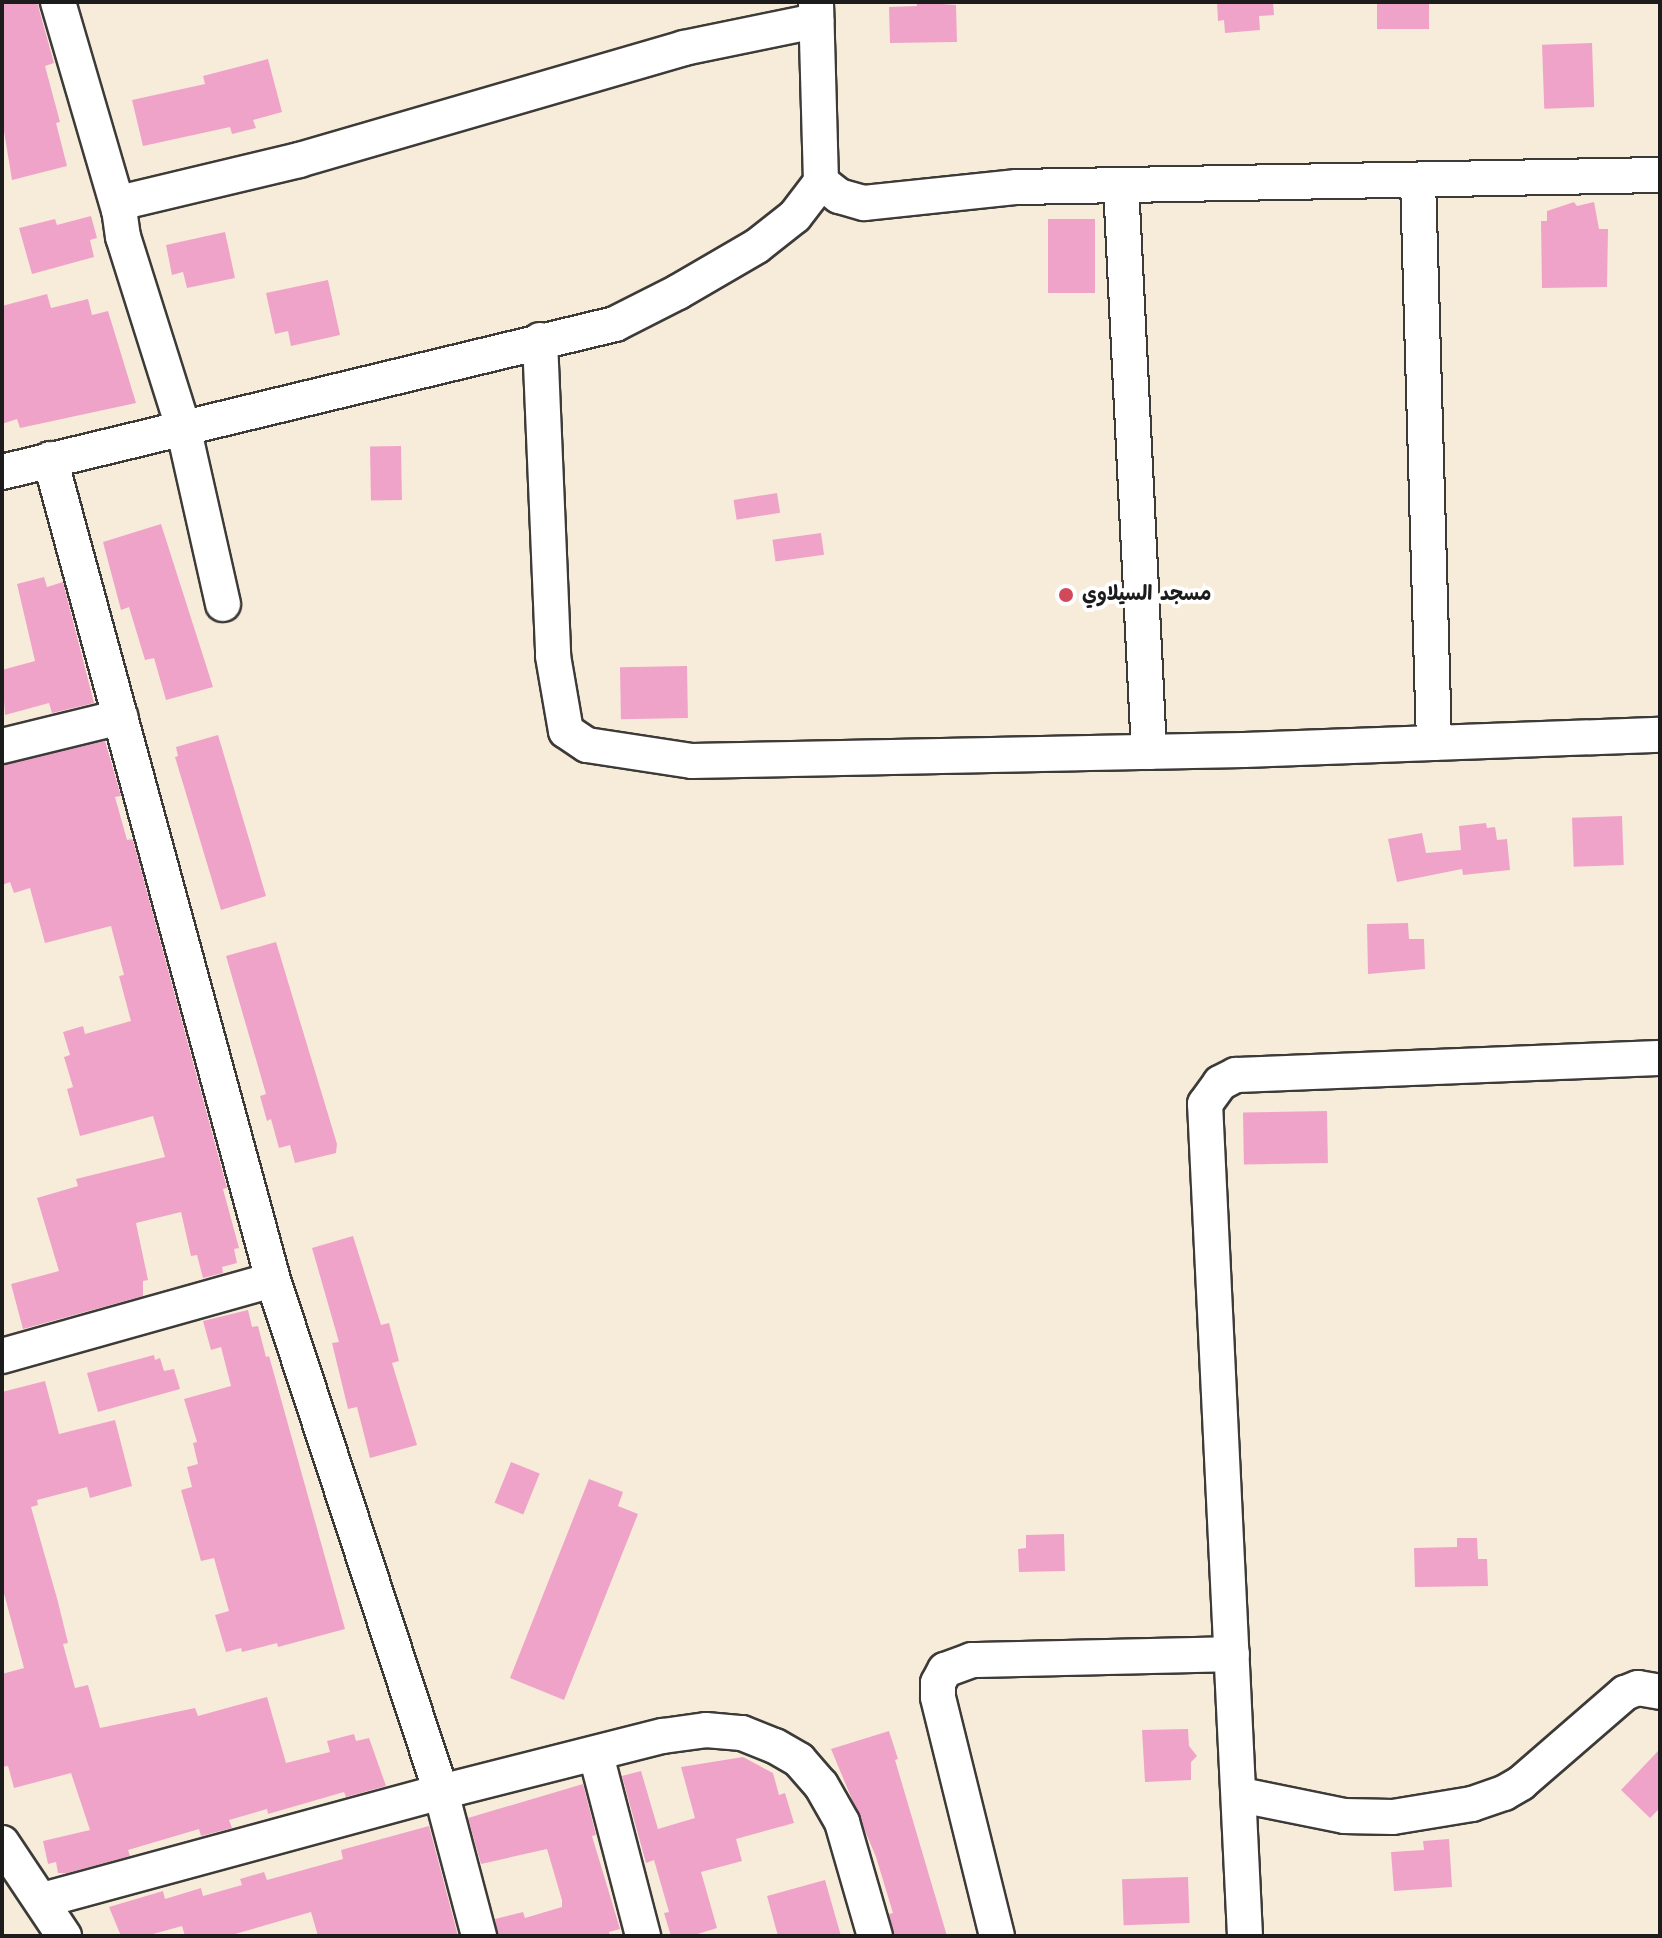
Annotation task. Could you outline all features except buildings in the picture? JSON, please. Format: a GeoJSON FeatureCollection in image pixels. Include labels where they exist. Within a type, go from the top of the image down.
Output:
{"type":"FeatureCollection","features":[{"type":"Feature","properties":{"kind":"street"},"geometry":{"type":"LineString","coordinates":[[58,2],[119,210],[123,237],[183,427],[223,604]]}},
{"type":"Feature","properties":{"kind":"street"},"geometry":{"type":"LineString","coordinates":[[2,472],[615,324],[678,292],[757,246],[795,216],[821,182],[816,11],[299,160],[123,202],[119,210]]}},
{"type":"Feature","properties":{"kind":"street"},"geometry":{"type":"LineString","coordinates":[[821,182],[839,196],[864,203],[1017,187],[1660,175]]}},
{"type":"Feature","properties":{"kind":"street"},"geometry":{"type":"LineString","coordinates":[[1418,180],[1434,743]]}},
{"type":"Feature","properties":{"kind":"street"},"geometry":{"type":"LineString","coordinates":[[1121,185],[1149,752]]}},
{"type":"Feature","properties":{"kind":"street"},"geometry":{"type":"LineString","coordinates":[[540,340],[553,656],[566,731],[587,745],[692,761],[1149,752],[1660,735]]}},
{"type":"Feature","properties":{"kind":"street"},"geometry":{"type":"LineString","coordinates":[[50,459],[273,1280],[441,1792],[479,1936]]}},
{"type":"Feature","properties":{"kind":"street"},"geometry":{"type":"LineString","coordinates":[[2,746],[121,717]]}},
{"type":"Feature","properties":{"kind":"street"},"geometry":{"type":"LineString","coordinates":[[1245,1936],[1241,1795],[1204,1129],[1205,1104],[1211,1091],[1236,1075],[1660,1058]]}},
{"type":"Feature","properties":{"kind":"street"},"geometry":{"type":"LineString","coordinates":[[2,1356],[273,1280]]}},
{"type":"Feature","properties":{"kind":"street"},"geometry":{"type":"LineString","coordinates":[[997,1936],[938,1697],[938,1683],[945,1670],[972,1660],[1232,1654]]}},
{"type":"Feature","properties":{"kind":"street"},"geometry":{"type":"LineString","coordinates":[[1241,1795],[1344,1816],[1393,1817],[1472,1804],[1521,1783],[1625,1693],[1638,1688],[1660,1692]]}},
{"type":"Feature","properties":{"kind":"street"},"geometry":{"type":"LineString","coordinates":[[43,1900],[441,1792],[663,1736],[706,1730],[742,1733],[799,1760],[821,1785],[842,1822],[875,1936]]}},
{"type":"Feature","properties":{"kind":"street"},"geometry":{"type":"LineString","coordinates":[[596,1755],[643,1936]]}},
{"type":"Feature","properties":{"kind":"street"},"geometry":{"type":"LineString","coordinates":[[2,1843],[43,1900],[64,1936]]}},
{"type":"Feature","properties":{"kind":"place","name":"مسجد السيلاوي"},"geometry":{"type":"Point","coordinates":[1066,595]}}]}
